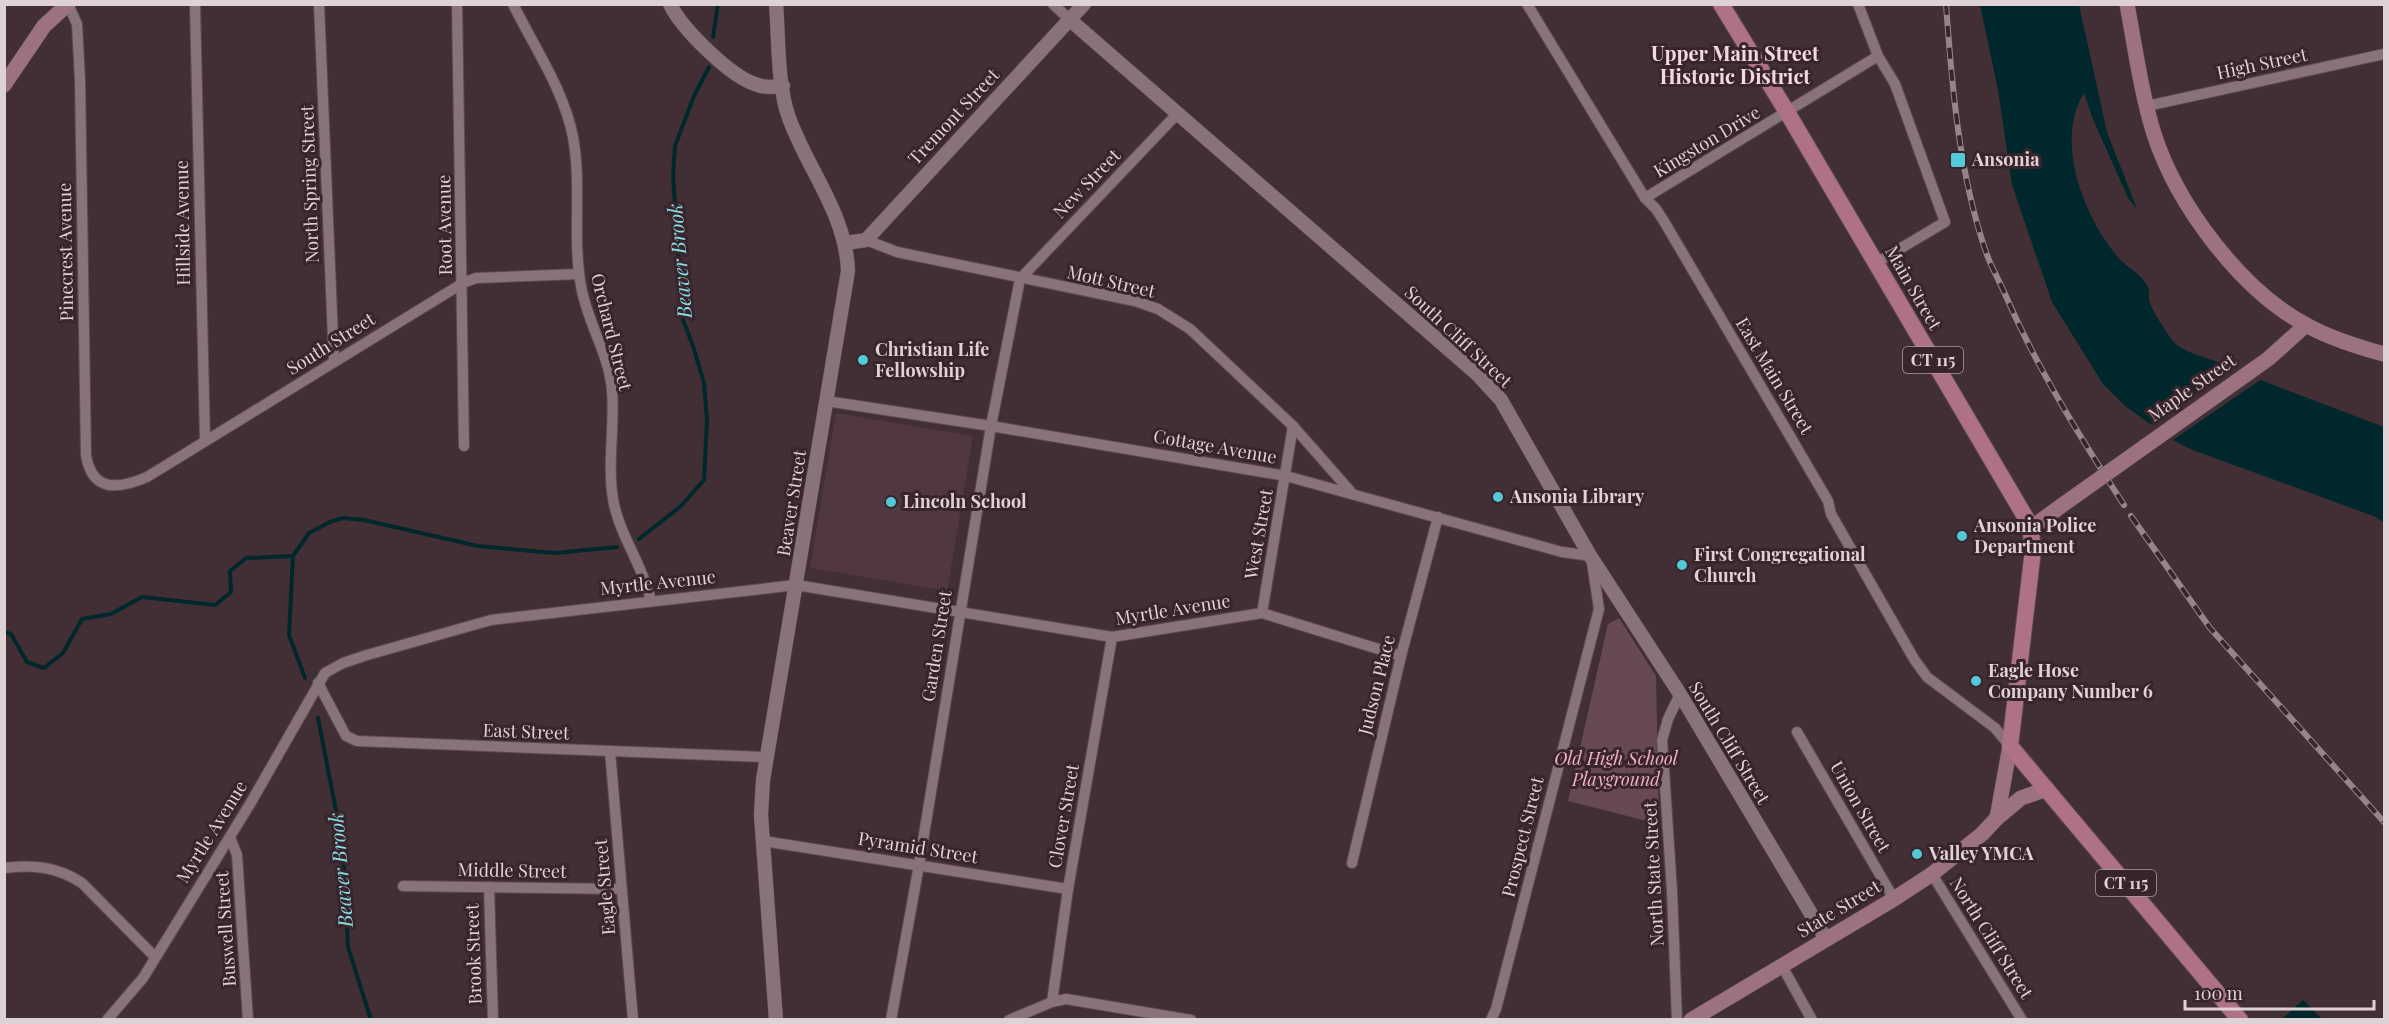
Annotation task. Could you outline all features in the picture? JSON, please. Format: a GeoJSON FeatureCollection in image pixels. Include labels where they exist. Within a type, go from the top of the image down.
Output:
{"type":"FeatureCollection","features":[{"type":"Feature","properties":{"kind":"main road"},"geometry":{"type":"LineString","coordinates":[[4,85],[44,26],[68,4]]}},
{"type":"Feature","properties":{"kind":"main road","name":"Main Street"},"geometry":{"type":"LineString","coordinates":[[1721,4],[1787,112],[2031,528],[2033,550],[2010,746]]}},
{"type":"Feature","properties":{"kind":"main road"},"geometry":{"type":"LineString","coordinates":[[2127,4],[2155,135],[2170,172],[2202,226],[2233,265],[2272,302],[2306,325],[2335,339],[2385,354]]}},
{"type":"Feature","properties":{"kind":"main road","name":"Maple Street"},"geometry":{"type":"LineString","coordinates":[[2031,528],[2268,359],[2306,325]]}},
{"type":"Feature","properties":{"kind":"main road"},"geometry":{"type":"LineString","coordinates":[[1996,818],[2010,746]]}},
{"type":"Feature","properties":{"kind":"main road","name":"CT 115"},"geometry":{"type":"LineString","coordinates":[[2010,746],[2240,1020]]}},
{"type":"Feature","properties":{"kind":"main road","name":"State Street"},"geometry":{"type":"LineString","coordinates":[[1693,1019],[1932,874],[1982,834],[1996,818],[2021,798],[2047,789]]}},
{"type":"Feature","properties":{"kind":"street","name":"Pinecrest Avenue"},"geometry":{"type":"LineString","coordinates":[[68,4],[77,24],[80,80],[86,455],[92,474],[98,480],[114,486]]}},
{"type":"Feature","properties":{"kind":"street","name":"Hillside Avenue"},"geometry":{"type":"LineString","coordinates":[[195,4],[205,440]]}},
{"type":"Feature","properties":{"kind":"street","name":"North Spring Street"},"geometry":{"type":"LineString","coordinates":[[320,4],[334,362]]}},
{"type":"Feature","properties":{"kind":"street","name":"Root Avenue"},"geometry":{"type":"LineString","coordinates":[[457,4],[464,446]]}},
{"type":"Feature","properties":{"kind":"street","name":"Orchard Street"},"geometry":{"type":"LineString","coordinates":[[513,4],[546,67],[573,137],[581,290],[611,382],[613,501],[622,531],[651,601]]}},
{"type":"Feature","properties":{"kind":"street"},"geometry":{"type":"LineString","coordinates":[[670,4],[686,29],[744,80],[764,87],[783,86]]}},
{"type":"Feature","properties":{"kind":"street","name":"Beaver Street"},"geometry":{"type":"LineString","coordinates":[[776,4],[784,102],[792,127],[835,213],[845,243],[848,271],[766,756],[761,800],[776,1020]]}},
{"type":"Feature","properties":{"kind":"street","name":"South Cliff Street"},"geometry":{"type":"LineString","coordinates":[[1053,4],[1477,374],[1501,400],[1591,556],[1680,694],[1826,939]]}},
{"type":"Feature","properties":{"kind":"street","name":"Tremont Street"},"geometry":{"type":"LineString","coordinates":[[866,240],[1082,4]]}},
{"type":"Feature","properties":{"kind":"street","name":"East Main Street"},"geometry":{"type":"LineString","coordinates":[[1527,4],[1645,198],[1660,216],[1828,501],[1831,514],[1921,669],[1937,685],[1995,728],[2010,746]]}},
{"type":"Feature","properties":{"kind":"street"},"geometry":{"type":"LineString","coordinates":[[1858,4],[1878,56],[1895,84],[1945,222],[1876,263]]}},
{"type":"Feature","properties":{"kind":"street","name":"High Street"},"geometry":{"type":"LineString","coordinates":[[2147,106],[2385,54]]}},
{"type":"Feature","properties":{"kind":"street","name":"Kingston Drive"},"geometry":{"type":"LineString","coordinates":[[1645,198],[1878,56]]}},
{"type":"Feature","properties":{"kind":"street","name":"New Street"},"geometry":{"type":"LineString","coordinates":[[1020,279],[1178,113]]}},
{"type":"Feature","properties":{"kind":"street"},"geometry":{"type":"LineString","coordinates":[[845,243],[866,240]]}},
{"type":"Feature","properties":{"kind":"street","name":"Mott Street"},"geometry":{"type":"LineString","coordinates":[[866,240],[897,252],[1135,301],[1158,309],[1190,329],[1293,426],[1351,493]]}},
{"type":"Feature","properties":{"kind":"street","name":"South Street"},"geometry":{"type":"LineString","coordinates":[[114,486],[132,483],[147,477],[463,283],[476,278],[579,274]]}},
{"type":"Feature","properties":{"kind":"street","name":"Garden Street"},"geometry":{"type":"LineString","coordinates":[[891,1020],[919,865],[991,426],[1020,279]]}},
{"type":"Feature","properties":{"kind":"street","name":"Cottage Avenue"},"geometry":{"type":"LineString","coordinates":[[826,401],[991,426],[1286,476],[1562,552],[1591,556]]}},
{"type":"Feature","properties":{"kind":"street","name":"West Street"},"geometry":{"type":"LineString","coordinates":[[1262,613],[1293,426]]}},
{"type":"Feature","properties":{"kind":"street","name":"Judson Place"},"geometry":{"type":"LineString","coordinates":[[1352,863],[1401,656],[1438,516]]}},
{"type":"Feature","properties":{"kind":"street","name":"Prospect Street"},"geometry":{"type":"LineString","coordinates":[[1491,1020],[1499,998],[1599,609],[1591,556]]}},
{"type":"Feature","properties":{"kind":"street","name":"Myrtle Avenue"},"geometry":{"type":"LineString","coordinates":[[107,1020],[131,994],[230,837],[325,673],[343,663],[491,620],[796,585],[1112,637],[1262,613],[1401,656]]}},
{"type":"Feature","properties":{"kind":"street","name":"Clover Street"},"geometry":{"type":"LineString","coordinates":[[1052,1002],[1068,888],[1112,637]]}},
{"type":"Feature","properties":{"kind":"street","name":"East Street"},"geometry":{"type":"LineString","coordinates":[[318,683],[346,736],[357,741],[766,756]]}},
{"type":"Feature","properties":{"kind":"street","name":"North State Street"},"geometry":{"type":"LineString","coordinates":[[1677,1020],[1672,891],[1662,740],[1668,719],[1680,694]]}},
{"type":"Feature","properties":{"kind":"street","name":"Union Street"},"geometry":{"type":"LineString","coordinates":[[1797,732],[1893,899]]}},
{"type":"Feature","properties":{"kind":"street","name":"Eagle Street"},"geometry":{"type":"LineString","coordinates":[[610,751],[633,1020]]}},
{"type":"Feature","properties":{"kind":"street","name":"Buswell Street"},"geometry":{"type":"LineString","coordinates":[[230,837],[237,855],[248,1020]]}},
{"type":"Feature","properties":{"kind":"street","name":"Pyramid Street"},"geometry":{"type":"LineString","coordinates":[[763,841],[1068,888]]}},
{"type":"Feature","properties":{"kind":"street"},"geometry":{"type":"LineString","coordinates":[[4,868],[40,866],[72,876],[82,883],[154,956]]}},
{"type":"Feature","properties":{"kind":"street","name":"North Cliff Street"},"geometry":{"type":"LineString","coordinates":[[1932,874],[2022,1020]]}},
{"type":"Feature","properties":{"kind":"street","name":"Middle Street"},"geometry":{"type":"LineString","coordinates":[[403,886],[621,889]]}},
{"type":"Feature","properties":{"kind":"street","name":"Brook Street"},"geometry":{"type":"LineString","coordinates":[[489,887],[493,1020]]}},
{"type":"Feature","properties":{"kind":"street"},"geometry":{"type":"LineString","coordinates":[[1782,966],[1812,1020]]}},
{"type":"Feature","properties":{"kind":"street"},"geometry":{"type":"LineString","coordinates":[[1009,1020],[1052,1002],[1066,999],[1191,1020]]}},
{"type":"Feature","properties":{"kind":"shaded area","name":"Lincoln School"},"geometry":{"type":"Polygon","coordinates":[[[836,413],[973,436],[947,591],[810,568],[836,413]]]}},
{"type":"Feature","properties":{"kind":"green space","name":"Old High School Playground"},"geometry":{"type":"Polygon","coordinates":[[[1619,618],[1656,676],[1659,824],[1568,801],[1608,624],[1619,618]]]}},
{"type":"Feature","properties":{"kind":"water"},"geometry":{"type":"Polygon","coordinates":[[[1980,5],[2079,5],[2107,132],[2137,209],[2128,198],[2092,117],[2084,93],[2075,112],[2072,133],[2073,156],[2084,201],[2094,222],[2118,257],[2147,285],[2149,300],[2158,319],[2181,348],[2384,427],[2384,523],[2376,517],[2190,449],[2171,439],[2125,406],[2103,384],[2052,302],[2012,185],[1998,90],[1980,5]]]}},
{"type":"Feature","properties":{"kind":"water"},"geometry":{"type":"Polygon","coordinates":[[[2303,1000],[2322,1019],[2282,1019],[2303,1000]]]}},
{"type":"Feature","properties":{"kind":"pier"},"geometry":{"type":"Polygon","coordinates":[[[2235,366],[2263,378],[2170,442],[2148,427],[2235,366]]]}},
{"type":"Feature","properties":{"kind":"waterway","name":"Beaver Brook"},"geometry":{"type":"LineString","coordinates":[[713,37],[718,4]]}},
{"type":"Feature","properties":{"kind":"waterway","name":"Beaver Brook"},"geometry":{"type":"LineString","coordinates":[[639,539],[681,506],[704,480],[707,420],[704,383],[683,320],[673,176],[675,146],[694,96],[709,67]]}},
{"type":"Feature","properties":{"kind":"waterway","name":"Beaver Brook"},"geometry":{"type":"LineString","coordinates":[[305,678],[289,635],[293,556],[309,533],[330,522],[343,518],[364,520],[478,546],[532,551],[555,553],[617,547]]}},
{"type":"Feature","properties":{"kind":"waterway"},"geometry":{"type":"LineString","coordinates":[[4,632],[11,634],[27,662],[44,668],[63,653],[82,619],[111,614],[142,597],[215,605],[231,592],[230,571],[246,558],[293,556]]}},
{"type":"Feature","properties":{"kind":"waterway","name":"Beaver Brook"},"geometry":{"type":"LineString","coordinates":[[318,718],[343,847],[348,947],[371,1020]]}},
{"type":"Feature","properties":{"kind":"railway"},"geometry":{"type":"LineString","coordinates":[[1946,4],[1958,130],[1969,192],[1986,252],[2017,322],[2045,375],[2075,428],[2124,505]]}},
{"type":"Feature","properties":{"kind":"railway"},"geometry":{"type":"LineString","coordinates":[[2131,516],[2210,628],[2384,822]]}},
{"type":"Feature","properties":{"kind":"place","name":"Ansonia"},"geometry":{"type":"Point","coordinates":[1958,160]}},
{"type":"Feature","properties":{"kind":"place","name":"Christian Life Fellowship"},"geometry":{"type":"Point","coordinates":[863,360]}},
{"type":"Feature","properties":{"kind":"place","name":"Ansonia Library"},"geometry":{"type":"Point","coordinates":[1498,497]}},
{"type":"Feature","properties":{"kind":"place","name":"Lincoln School"},"geometry":{"type":"Point","coordinates":[891,502]}},
{"type":"Feature","properties":{"kind":"place","name":"Ansonia Police Department"},"geometry":{"type":"Point","coordinates":[1962,536]}},
{"type":"Feature","properties":{"kind":"place","name":"First Congregational Church"},"geometry":{"type":"Point","coordinates":[1682,565]}},
{"type":"Feature","properties":{"kind":"place","name":"Eagle Hose Company Number 6"},"geometry":{"type":"Point","coordinates":[1976,681]}},
{"type":"Feature","properties":{"kind":"place","name":"Valley YMCA"},"geometry":{"type":"Point","coordinates":[1917,854]}},
{"type":"Feature","properties":{"kind":"district","name":"Upper Main Street Historic District"},"geometry":{"type":"Point","coordinates":[1735,66]}}]}
